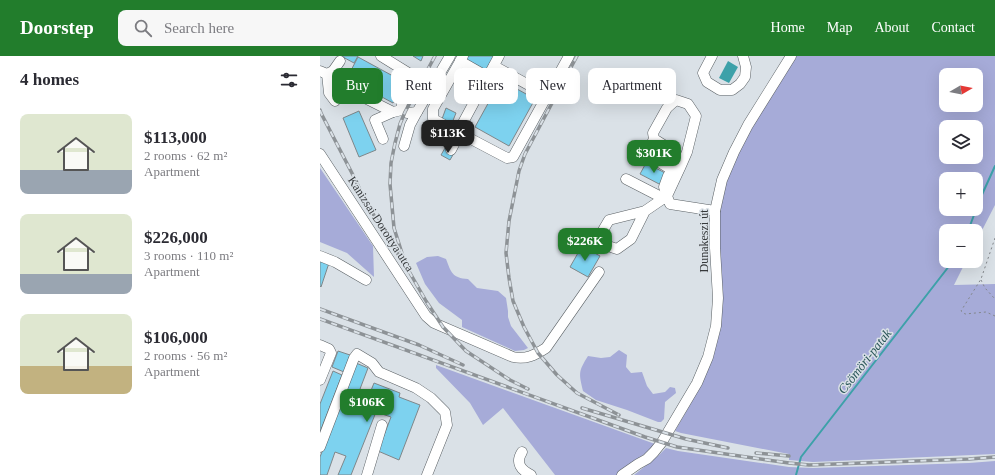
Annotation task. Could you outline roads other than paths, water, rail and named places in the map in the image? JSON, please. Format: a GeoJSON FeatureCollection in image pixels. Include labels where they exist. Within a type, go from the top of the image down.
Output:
{"type":"FeatureCollection","features":[{"type":"Feature","properties":{"kind":"street"},"geometry":{"type":"LineString","coordinates":[[381,56],[410,74],[411,80],[397,111],[375,120],[383,139]]}},
{"type":"Feature","properties":{"kind":"street"},"geometry":{"type":"LineString","coordinates":[[404,146],[410,124],[450,56]]}},
{"type":"Feature","properties":{"kind":"street"},"geometry":{"type":"LineString","coordinates":[[500,56],[494,66],[526,84]]}},
{"type":"Feature","properties":{"kind":"street"},"geometry":{"type":"LineString","coordinates":[[562,68],[569,56]]}},
{"type":"Feature","properties":{"kind":"street"},"geometry":{"type":"LineString","coordinates":[[712,56],[703,73],[707,82],[720,90],[732,90],[740,84],[745,77],[746,67],[743,56]]}},
{"type":"Feature","properties":{"kind":"street","name":"Dunakeszi út"},"geometry":{"type":"LineString","coordinates":[[622,475],[647,459],[662,442],[697,383],[708,357],[716,326],[718,298],[715,248],[715,211],[722,180],[748,125],[791,56]]}},
{"type":"Feature","properties":{"kind":"street"},"geometry":{"type":"LineString","coordinates":[[475,68],[461,58],[433,110],[433,119],[507,158],[513,157],[542,104]]}},
{"type":"Feature","properties":{"kind":"street"},"geometry":{"type":"LineString","coordinates":[[332,96],[324,72],[333,70],[340,61]]}},
{"type":"Feature","properties":{"kind":"street"},"geometry":{"type":"LineString","coordinates":[[645,211],[631,239],[617,249],[602,244],[602,232],[609,220],[645,211],[665,197],[680,168],[687,152],[696,116],[688,104],[676,100],[667,108],[653,133],[654,139],[646,154],[672,170]]}},
{"type":"Feature","properties":{"kind":"street"},"geometry":{"type":"LineString","coordinates":[[381,104],[397,111],[407,113],[417,112]]}},
{"type":"Feature","properties":{"kind":"street"},"geometry":{"type":"LineString","coordinates":[[451,150],[474,104]]}},
{"type":"Feature","properties":{"kind":"street"},"geometry":{"type":"LineString","coordinates":[[654,139],[675,154],[675,165],[668,176],[664,187],[665,197]]}},
{"type":"Feature","properties":{"kind":"street","name":"Kanizsai Dorottya utca"},"geometry":{"type":"LineString","coordinates":[[320,154],[426,316],[434,323],[520,359],[534,355],[546,348],[599,272]]}},
{"type":"Feature","properties":{"kind":"street"},"geometry":{"type":"LineString","coordinates":[[626,179],[665,197],[670,204],[715,211]]}},
{"type":"Feature","properties":{"kind":"street"},"geometry":{"type":"LineString","coordinates":[[320,256],[335,262],[366,280]]}},
{"type":"Feature","properties":{"kind":"street"},"geometry":{"type":"LineString","coordinates":[[320,345],[329,349],[331,353],[320,380]]}},
{"type":"Feature","properties":{"kind":"street"},"geometry":{"type":"LineString","coordinates":[[320,447],[354,358],[357,354],[372,363],[379,372],[416,388],[431,398],[445,412],[447,425],[426,475]]}},
{"type":"Feature","properties":{"kind":"street"},"geometry":{"type":"LineString","coordinates":[[367,475],[382,425]]}},
{"type":"Feature","properties":{"kind":"street"},"geometry":{"type":"LineString","coordinates":[[522,452],[519,457],[521,468],[532,475]]}},
{"type":"Feature","properties":{"kind":"waterway","name":"Csömöri-patak"},"geometry":{"type":"LineString","coordinates":[[971,224],[995,166]]}},
{"type":"Feature","properties":{"kind":"waterway","name":"Csömöri-patak"},"geometry":{"type":"LineString","coordinates":[[796,475],[801,457],[948,268]]}},
{"type":"Feature","properties":{"kind":"railway"},"geometry":{"type":"LineString","coordinates":[[435,56],[405,112],[395,143],[391,163],[390,184],[394,228],[406,266],[443,327],[466,351],[510,380],[528,389]]}},
{"type":"Feature","properties":{"kind":"railway"},"geometry":{"type":"LineString","coordinates":[[577,56],[525,154],[519,171],[509,221],[506,253],[513,301],[524,327],[538,353],[557,375],[577,393],[619,415]]}},
{"type":"Feature","properties":{"kind":"railway"},"geometry":{"type":"LineString","coordinates":[[320,110],[365,201],[401,259]]}},
{"type":"Feature","properties":{"kind":"railway"},"geometry":{"type":"LineString","coordinates":[[320,309],[419,345],[463,365]]}},
{"type":"Feature","properties":{"kind":"railway"},"geometry":{"type":"LineString","coordinates":[[320,319],[645,437],[677,447],[809,465],[995,457]]}},
{"type":"Feature","properties":{"kind":"railway"},"geometry":{"type":"LineString","coordinates":[[582,408],[686,439],[728,448]]}},
{"type":"Feature","properties":{"kind":"railway"},"geometry":{"type":"LineString","coordinates":[[756,453],[789,456]]}}]}
